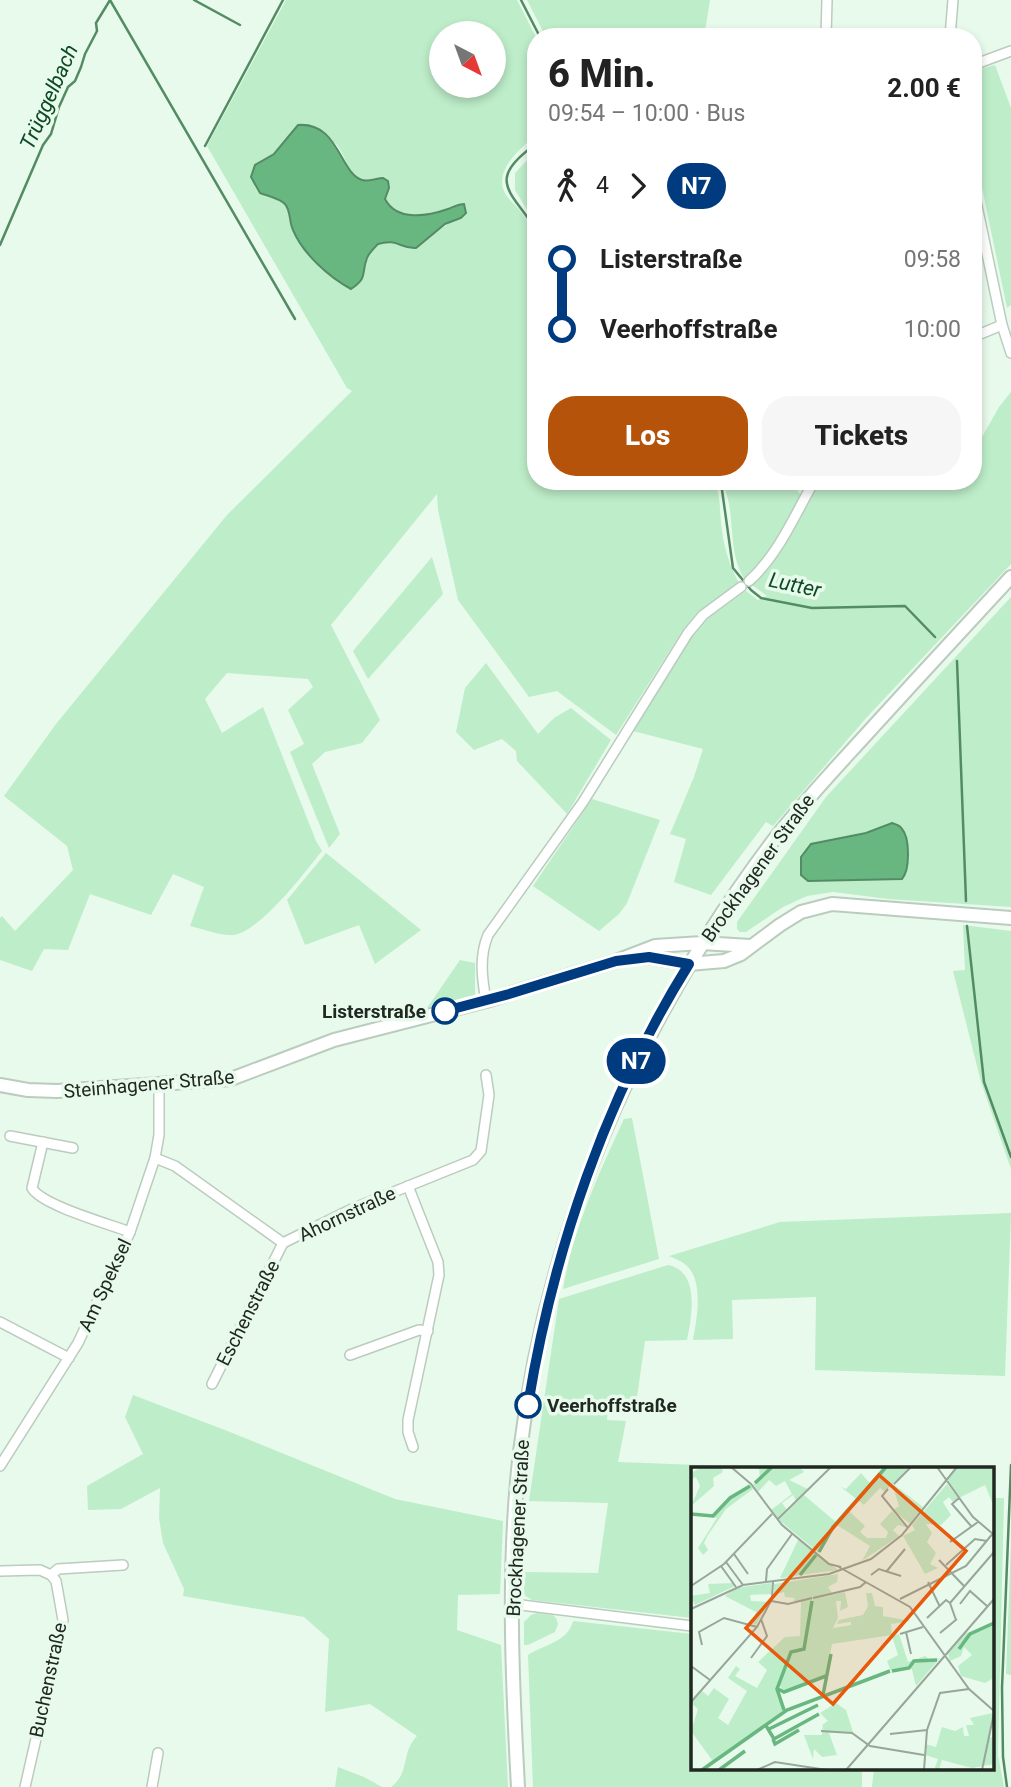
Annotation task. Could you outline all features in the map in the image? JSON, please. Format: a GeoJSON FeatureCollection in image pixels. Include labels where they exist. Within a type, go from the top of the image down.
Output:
{"type":"FeatureCollection","features":[{"type":"Feature","properties":{"kind":"main road","name":"Brockhagener Straße"},"geometry":{"type":"LineString","coordinates":[[518,1787],[513,1604],[520,1453],[533,1375],[560,1260],[583,1185],[625,1083],[667,1001],[702,943],[752,870],[810,796],[1011,578]]}},
{"type":"Feature","properties":{"kind":"main road","name":"Steinhagener Straße"},"geometry":{"type":"LineString","coordinates":[[616,961],[649,957],[689,964],[724,961],[741,954],[801,912],[832,904],[1011,918]]}},
{"type":"Feature","properties":{"kind":"main road","name":"Steinhagener Straße"},"geometry":{"type":"LineString","coordinates":[[0,1085],[57,1091],[159,1086],[243,1077],[334,1040],[486,1001],[616,961],[655,946],[702,943],[750,946]]}},
{"type":"Feature","properties":{"kind":"street"},"geometry":{"type":"LineString","coordinates":[[827,0],[827,28]]}},
{"type":"Feature","properties":{"kind":"street"},"geometry":{"type":"LineString","coordinates":[[951,28],[953,0]]}},
{"type":"Feature","properties":{"kind":"street"},"geometry":{"type":"LineString","coordinates":[[982,62],[1011,51]]}},
{"type":"Feature","properties":{"kind":"street"},"geometry":{"type":"LineString","coordinates":[[982,230],[1002,325],[1011,354]]}},
{"type":"Feature","properties":{"kind":"street"},"geometry":{"type":"LineString","coordinates":[[982,333],[1002,325]]}},
{"type":"Feature","properties":{"kind":"street"},"geometry":{"type":"LineString","coordinates":[[486,1001],[481,960],[488,935],[583,802],[688,633],[704,615],[761,570],[809,490]]}},
{"type":"Feature","properties":{"kind":"street","name":"Ahornstraße"},"geometry":{"type":"LineString","coordinates":[[155,1158],[175,1166],[283,1243],[354,1208],[467,1164],[481,1151],[489,1095],[486,1075]]}},
{"type":"Feature","properties":{"kind":"street","name":"Am Speksel"},"geometry":{"type":"LineString","coordinates":[[0,1465],[78,1343],[130,1232],[155,1158],[159,1135],[159,1086]]}},
{"type":"Feature","properties":{"kind":"street"},"geometry":{"type":"LineString","coordinates":[[10,1136],[73,1148]]}},
{"type":"Feature","properties":{"kind":"street"},"geometry":{"type":"LineString","coordinates":[[43,1142],[33,1188],[35,1192],[55,1204],[130,1232]]}},
{"type":"Feature","properties":{"kind":"street"},"geometry":{"type":"LineString","coordinates":[[408,1186],[438,1262],[439,1275],[407,1426],[413,1447]]}},
{"type":"Feature","properties":{"kind":"street","name":"Eschenstraße"},"geometry":{"type":"LineString","coordinates":[[212,1384],[283,1243]]}},
{"type":"Feature","properties":{"kind":"street"},"geometry":{"type":"LineString","coordinates":[[0,1322],[69,1358]]}},
{"type":"Feature","properties":{"kind":"street"},"geometry":{"type":"LineString","coordinates":[[350,1355],[418,1330],[428,1331]]}},
{"type":"Feature","properties":{"kind":"street"},"geometry":{"type":"LineString","coordinates":[[0,1571],[40,1570],[51,1575],[58,1569],[123,1565]]}},
{"type":"Feature","properties":{"kind":"street","name":"Buchenstraße"},"geometry":{"type":"LineString","coordinates":[[25,1787],[63,1620],[56,1581],[51,1575]]}},
{"type":"Feature","properties":{"kind":"street"},"geometry":{"type":"LineString","coordinates":[[513,1604],[691,1626]]}},
{"type":"Feature","properties":{"kind":"street"},"geometry":{"type":"LineString","coordinates":[[152,1787],[159,1753]]}},
{"type":"Feature","properties":{"kind":"shaded area"},"geometry":{"type":"Polygon","coordinates":[[[286,0],[517,0],[531,28],[527,28],[527,144],[509,162],[502,178],[506,195],[527,222],[527,490],[718,490],[726,550],[739,583],[700,612],[682,631],[616,735],[557,691],[529,697],[458,600],[438,510],[437,494],[331,625],[380,720],[362,743],[325,752],[312,764],[340,834],[329,848],[290,752],[304,744],[288,710],[313,687],[308,679],[227,673],[205,699],[222,733],[263,707],[322,851],[269,913],[256,924],[233,935],[190,926],[204,887],[173,874],[151,915],[90,894],[68,950],[44,949],[32,971],[0,960],[0,918],[2,916],[15,931],[73,870],[67,846],[4,796],[56,724],[227,515],[352,391],[347,388],[207,146],[286,0]],[[306,125],[298,126],[274,154],[261,160],[260,193],[285,203],[299,243],[310,252],[364,276],[367,258],[378,244],[395,241],[411,248],[461,218],[459,204],[441,212],[419,216],[400,213],[385,199],[389,188],[374,178],[359,179],[354,175],[336,144],[306,125]]]}},
{"type":"Feature","properties":{"kind":"shaded area"},"geometry":{"type":"Polygon","coordinates":[[[527,0],[710,0],[705,28],[541,28],[527,0]]]}},
{"type":"Feature","properties":{"kind":"shaded area"},"geometry":{"type":"Polygon","coordinates":[[[995,65],[1011,108],[1011,305],[1007,308],[982,187],[982,69],[995,65]]]}},
{"type":"Feature","properties":{"kind":"shaded area"},"geometry":{"type":"Polygon","coordinates":[[[298,125],[312,126],[322,131],[337,148],[348,168],[362,180],[383,178],[388,181],[389,188],[385,199],[397,211],[422,215],[464,204],[466,213],[461,218],[445,224],[416,248],[390,242],[378,244],[367,258],[362,279],[351,289],[310,256],[297,239],[285,204],[260,193],[251,177],[255,165],[274,154],[298,125]]]}},
{"type":"Feature","properties":{"kind":"shaded area"},"geometry":{"type":"Polygon","coordinates":[[[527,160],[527,210],[515,190],[515,173],[527,160]]]}},
{"type":"Feature","properties":{"kind":"shaded area"},"geometry":{"type":"Polygon","coordinates":[[[1011,392],[1011,564],[867,717],[773,826],[766,822],[711,895],[674,882],[686,839],[670,834],[703,749],[633,731],[692,634],[706,620],[746,591],[758,600],[767,596],[752,585],[780,549],[815,490],[982,490],[982,437],[1011,392]]]}},
{"type":"Feature","properties":{"kind":"shaded area"},"geometry":{"type":"Polygon","coordinates":[[[725,490],[797,490],[801,495],[759,568],[745,580],[735,555],[725,490]]]}},
{"type":"Feature","properties":{"kind":"shaded area"},"geometry":{"type":"Polygon","coordinates":[[[432,557],[443,594],[368,679],[353,651],[432,557]]]}},
{"type":"Feature","properties":{"kind":"shaded area"},"geometry":{"type":"Polygon","coordinates":[[[1011,597],[1011,907],[888,899],[833,892],[807,896],[783,907],[746,932],[740,932],[737,922],[826,797],[1011,597]],[[880,827],[866,833],[811,844],[801,857],[801,875],[880,827]]]}},
{"type":"Feature","properties":{"kind":"shaded area"},"geometry":{"type":"Polygon","coordinates":[[[486,663],[538,734],[554,718],[571,708],[611,740],[567,814],[517,761],[516,751],[502,739],[474,750],[456,732],[465,688],[486,663]]]}},
{"type":"Feature","properties":{"kind":"shaded area"},"geometry":{"type":"Polygon","coordinates":[[[592,799],[660,820],[627,903],[619,914],[599,931],[533,886],[592,799]]]}},
{"type":"Feature","properties":{"kind":"shaded area"},"geometry":{"type":"Polygon","coordinates":[[[892,823],[905,833],[908,846],[908,862],[902,879],[808,881],[801,875],[801,857],[811,844],[866,833],[892,823]]]}},
{"type":"Feature","properties":{"kind":"shaded area"},"geometry":{"type":"Polygon","coordinates":[[[326,853],[421,930],[375,964],[359,925],[305,945],[287,900],[326,853]]]}},
{"type":"Feature","properties":{"kind":"shaded area"},"geometry":{"type":"Polygon","coordinates":[[[963,925],[1011,931],[1011,1169],[981,1082],[953,971],[965,970],[963,925]]]}},
{"type":"Feature","properties":{"kind":"shaded area"},"geometry":{"type":"Polygon","coordinates":[[[460,960],[475,963],[475,996],[427,1008],[460,960]]]}},
{"type":"Feature","properties":{"kind":"shaded area"},"geometry":{"type":"Polygon","coordinates":[[[632,1118],[659,1259],[563,1289],[573,1245],[596,1181],[624,1119],[632,1118]]]}},
{"type":"Feature","properties":{"kind":"shaded area"},"geometry":{"type":"Polygon","coordinates":[[[1011,1213],[1005,1376],[815,1370],[816,1297],[732,1300],[733,1339],[693,1340],[698,1302],[696,1283],[687,1266],[669,1256],[780,1222],[1011,1213]]]}},
{"type":"Feature","properties":{"kind":"shaded area"},"geometry":{"type":"Polygon","coordinates":[[[668,1265],[678,1269],[689,1285],[692,1307],[687,1340],[645,1341],[637,1397],[631,1403],[608,1405],[607,1420],[626,1421],[618,1462],[725,1466],[691,1467],[691,1618],[532,1600],[524,1595],[524,1572],[598,1573],[608,1503],[529,1501],[559,1299],[668,1265]]]}},
{"type":"Feature","properties":{"kind":"shaded area"},"geometry":{"type":"Polygon","coordinates":[[[133,1395],[395,1499],[503,1521],[500,1594],[458,1595],[457,1630],[501,1645],[508,1787],[391,1787],[401,1775],[409,1749],[417,1736],[370,1704],[325,1712],[329,1639],[304,1617],[183,1596],[184,1589],[163,1543],[159,1518],[160,1488],[121,1509],[88,1510],[87,1486],[143,1454],[125,1417],[133,1395]]]}},
{"type":"Feature","properties":{"kind":"shaded area"},"geometry":{"type":"Polygon","coordinates":[[[993,1498],[1004,1498],[998,1755],[1004,1787],[872,1787],[874,1770],[993,1770],[993,1498]]]}},
{"type":"Feature","properties":{"kind":"shaded area"},"geometry":{"type":"Polygon","coordinates":[[[1011,1542],[1011,1675],[1006,1674],[1011,1542]]]}},
{"type":"Feature","properties":{"kind":"shaded area"},"geometry":{"type":"Polygon","coordinates":[[[537,1613],[553,1615],[556,1618],[558,1624],[555,1632],[524,1645],[524,1622],[537,1613]]]}},
{"type":"Feature","properties":{"kind":"shaded area"},"geometry":{"type":"Polygon","coordinates":[[[573,1621],[691,1634],[691,1770],[851,1770],[862,1772],[862,1787],[533,1787],[528,1655],[561,1638],[573,1621]]]}},
{"type":"Feature","properties":{"kind":"shaded area"},"geometry":{"type":"Polygon","coordinates":[[[338,1767],[364,1777],[382,1787],[335,1787],[338,1767]]]}},
{"type":"Feature","properties":{"kind":"waterway"},"geometry":{"type":"LineString","coordinates":[[110,0],[295,319]]}},
{"type":"Feature","properties":{"kind":"waterway","name":"Trüggelbach"},"geometry":{"type":"LineString","coordinates":[[0,245],[43,145],[51,134],[68,87],[75,81],[97,31],[96,23],[110,0]]}},
{"type":"Feature","properties":{"kind":"waterway"},"geometry":{"type":"LineString","coordinates":[[194,0],[240,25]]}},
{"type":"Feature","properties":{"kind":"waterway"},"geometry":{"type":"LineString","coordinates":[[205,146],[283,0]]}},
{"type":"Feature","properties":{"kind":"waterway","name":"Lutter"},"geometry":{"type":"LineString","coordinates":[[521,0],[535,28]]}},
{"type":"Feature","properties":{"kind":"waterway","name":"Lutter"},"geometry":{"type":"LineString","coordinates":[[527,151],[511,168],[507,177],[512,195],[527,217]]}},
{"type":"Feature","properties":{"kind":"waterway","name":"Lutter"},"geometry":{"type":"LineString","coordinates":[[722,490],[733,568],[761,598],[812,608],[905,606],[935,637]]}},
{"type":"Feature","properties":{"kind":"waterway","name":"Lutter"},"geometry":{"type":"LineString","coordinates":[[957,661],[966,901]]}},
{"type":"Feature","properties":{"kind":"waterway","name":"Lutter"},"geometry":{"type":"LineString","coordinates":[[967,926],[984,1082],[1011,1157]]}},
{"type":"Feature","properties":{"kind":"waterway","name":"Lutter"},"geometry":{"type":"LineString","coordinates":[[1007,1787],[1003,1757],[1002,1688],[1011,1465]]}},
{"type":"Feature","properties":{"kind":"bus line","name":"N7"},"geometry":{"type":"LineString","coordinates":[[445,1011],[616,961],[649,957],[689,964],[625,1083],[583,1185],[550,1297],[528,1405]]}},
{"type":"Feature","properties":{"kind":"place","name":"Listerstraße"},"geometry":{"type":"Point","coordinates":[445,1011]}},
{"type":"Feature","properties":{"kind":"place","name":"Veerhoffstraße"},"geometry":{"type":"Point","coordinates":[528,1405]}}]}
